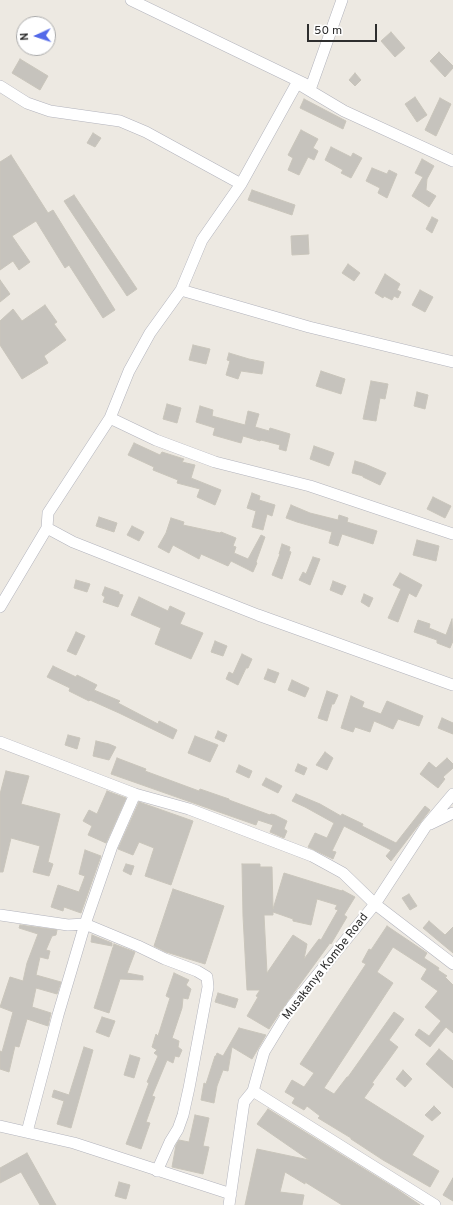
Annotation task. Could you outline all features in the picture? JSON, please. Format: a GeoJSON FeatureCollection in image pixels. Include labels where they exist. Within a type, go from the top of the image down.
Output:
{"type":"FeatureCollection","features":[{"type":"Feature","properties":{"kind":"street"},"geometry":{"type":"LineString","coordinates":[[131,0],[311,87]]}},
{"type":"Feature","properties":{"kind":"street"},"geometry":{"type":"LineString","coordinates":[[311,87],[342,0]]}},
{"type":"Feature","properties":{"kind":"street"},"geometry":{"type":"LineString","coordinates":[[297,83],[311,87]]}},
{"type":"Feature","properties":{"kind":"street"},"geometry":{"type":"LineString","coordinates":[[297,83],[344,111],[453,161]]}},
{"type":"Feature","properties":{"kind":"street"},"geometry":{"type":"LineString","coordinates":[[0,607],[47,528],[48,513],[110,418],[129,371],[150,333],[181,290],[202,240],[241,184],[297,83]]}},
{"type":"Feature","properties":{"kind":"street"},"geometry":{"type":"LineString","coordinates":[[0,86],[27,102],[50,111],[120,121],[146,132],[241,184]]}},
{"type":"Feature","properties":{"kind":"street"},"geometry":{"type":"LineString","coordinates":[[181,290],[309,327],[453,362]]}},
{"type":"Feature","properties":{"kind":"street"},"geometry":{"type":"LineString","coordinates":[[110,418],[156,440],[215,462],[310,486],[453,534]]}},
{"type":"Feature","properties":{"kind":"street"},"geometry":{"type":"LineString","coordinates":[[47,528],[73,542],[258,615],[453,685]]}},
{"type":"Feature","properties":{"kind":"street"},"geometry":{"type":"LineString","coordinates":[[0,742],[135,794],[189,809],[312,856],[342,873],[375,904],[453,964]]}},
{"type":"Feature","properties":{"kind":"street"},"geometry":{"type":"LineString","coordinates":[[27,1132],[58,1015],[85,924],[112,846],[135,794]]}},
{"type":"Feature","properties":{"kind":"street","name":"Musakanya Kombe Road"},"geometry":{"type":"LineString","coordinates":[[230,1200],[244,1102],[253,1092],[264,1052],[292,1006],[375,904],[426,826],[453,794]]}},
{"type":"Feature","properties":{"kind":"street"},"geometry":{"type":"LineString","coordinates":[[426,826],[453,812]]}},
{"type":"Feature","properties":{"kind":"street"},"geometry":{"type":"LineString","coordinates":[[0,915],[68,925],[85,924],[197,971],[207,977],[208,982],[183,1115],[178,1129],[170,1142],[157,1171]]}},
{"type":"Feature","properties":{"kind":"street"},"geometry":{"type":"LineString","coordinates":[[253,1092],[435,1205]]}},
{"type":"Feature","properties":{"kind":"street"},"geometry":{"type":"LineString","coordinates":[[0,1126],[74,1142],[157,1171],[176,1175],[230,1200]]}},
{"type":"Feature","properties":{"kind":"building"},"geometry":{"type":"Polygon","coordinates":[[[391,32],[405,48],[395,57],[381,41],[391,32]]]}},
{"type":"Feature","properties":{"kind":"building"},"geometry":{"type":"Polygon","coordinates":[[[439,52],[453,66],[445,77],[430,61],[439,52]]]}},
{"type":"Feature","properties":{"kind":"building"},"geometry":{"type":"Polygon","coordinates":[[[20,59],[48,76],[40,90],[12,73],[20,59]]]}},
{"type":"Feature","properties":{"kind":"building"},"geometry":{"type":"Polygon","coordinates":[[[355,73],[361,80],[355,86],[349,80],[355,73]]]}},
{"type":"Feature","properties":{"kind":"building"},"geometry":{"type":"Polygon","coordinates":[[[415,97],[427,115],[417,122],[405,104],[415,97]]]}},
{"type":"Feature","properties":{"kind":"building"},"geometry":{"type":"Polygon","coordinates":[[[440,98],[451,104],[436,136],[425,130],[440,98]]]}},
{"type":"Feature","properties":{"kind":"building"},"geometry":{"type":"Polygon","coordinates":[[[304,99],[346,121],[343,129],[300,108],[304,99]]]}},
{"type":"Feature","properties":{"kind":"building"},"geometry":{"type":"Polygon","coordinates":[[[301,130],[318,139],[313,148],[318,151],[314,160],[308,157],[299,175],[288,170],[293,158],[288,155],[301,130]]]}},
{"type":"Feature","properties":{"kind":"building"},"geometry":{"type":"Polygon","coordinates":[[[93,133],[101,138],[95,147],[87,143],[93,133]]]}},
{"type":"Feature","properties":{"kind":"building"},"geometry":{"type":"Polygon","coordinates":[[[331,147],[351,157],[353,153],[362,158],[351,178],[341,173],[343,170],[325,160],[331,147]]]}},
{"type":"Feature","properties":{"kind":"building"},"geometry":{"type":"Polygon","coordinates":[[[11,155],[48,213],[53,210],[115,310],[103,318],[69,265],[65,268],[36,221],[12,236],[30,262],[19,270],[13,261],[0,270],[0,162],[11,155]]]}},
{"type":"Feature","properties":{"kind":"building"},"geometry":{"type":"Polygon","coordinates":[[[422,159],[434,166],[427,179],[426,190],[436,196],[429,207],[412,196],[423,177],[415,173],[422,159]]]}},
{"type":"Feature","properties":{"kind":"building"},"geometry":{"type":"Polygon","coordinates":[[[372,168],[387,174],[389,170],[397,174],[387,198],[378,193],[380,188],[366,181],[372,168]]]}},
{"type":"Feature","properties":{"kind":"building"},"geometry":{"type":"Polygon","coordinates":[[[252,190],[295,205],[292,215],[248,200],[252,190]]]}},
{"type":"Feature","properties":{"kind":"building"},"geometry":{"type":"Polygon","coordinates":[[[74,195],[137,289],[127,296],[64,201],[74,195]]]}},
{"type":"Feature","properties":{"kind":"building"},"geometry":{"type":"Polygon","coordinates":[[[432,217],[438,220],[432,233],[426,229],[432,217]]]}},
{"type":"Feature","properties":{"kind":"building"},"geometry":{"type":"Polygon","coordinates":[[[308,235],[309,254],[292,255],[291,236],[308,235]]]}},
{"type":"Feature","properties":{"kind":"building"},"geometry":{"type":"Polygon","coordinates":[[[348,264],[360,273],[354,281],[342,273],[348,264]]]}},
{"type":"Feature","properties":{"kind":"building"},"geometry":{"type":"Polygon","coordinates":[[[385,274],[400,284],[397,290],[401,292],[398,298],[394,296],[392,300],[384,296],[383,298],[375,293],[385,274]]]}},
{"type":"Feature","properties":{"kind":"building"},"geometry":{"type":"Polygon","coordinates":[[[0,280],[10,294],[0,302],[0,280]]]}},
{"type":"Feature","properties":{"kind":"building"},"geometry":{"type":"Polygon","coordinates":[[[420,290],[433,297],[425,312],[412,305],[420,290]]]}},
{"type":"Feature","properties":{"kind":"building"},"geometry":{"type":"Polygon","coordinates":[[[45,305],[57,322],[54,324],[66,340],[44,356],[48,363],[22,379],[0,345],[0,321],[13,309],[22,321],[45,305]]]}},
{"type":"Feature","properties":{"kind":"building"},"geometry":{"type":"Polygon","coordinates":[[[193,345],[210,349],[206,364],[189,360],[193,345]]]}},
{"type":"Feature","properties":{"kind":"building"},"geometry":{"type":"Polygon","coordinates":[[[229,353],[264,362],[262,374],[241,371],[238,379],[226,375],[230,361],[227,360],[229,353]]]}},
{"type":"Feature","properties":{"kind":"building"},"geometry":{"type":"Polygon","coordinates":[[[321,371],[345,379],[341,394],[316,386],[321,371]]]}},
{"type":"Feature","properties":{"kind":"building"},"geometry":{"type":"Polygon","coordinates":[[[371,381],[388,384],[385,399],[380,398],[376,421],[363,419],[371,381]]]}},
{"type":"Feature","properties":{"kind":"building"},"geometry":{"type":"Polygon","coordinates":[[[417,392],[428,395],[425,409],[414,406],[417,392]]]}},
{"type":"Feature","properties":{"kind":"building"},"geometry":{"type":"Polygon","coordinates":[[[167,404],[181,408],[177,423],[163,419],[167,404]]]}},
{"type":"Feature","properties":{"kind":"building"},"geometry":{"type":"Polygon","coordinates":[[[200,406],[213,410],[212,416],[245,425],[248,411],[259,414],[255,427],[269,431],[270,428],[290,434],[286,451],[279,449],[280,445],[243,436],[241,443],[213,435],[215,428],[196,422],[200,406]]]}},
{"type":"Feature","properties":{"kind":"building"},"geometry":{"type":"Polygon","coordinates":[[[134,443],[160,455],[162,452],[184,459],[182,462],[195,465],[191,478],[221,490],[215,505],[197,497],[200,489],[177,483],[178,480],[153,470],[154,467],[128,455],[134,443]]]}},
{"type":"Feature","properties":{"kind":"building"},"geometry":{"type":"Polygon","coordinates":[[[314,446],[334,453],[329,466],[310,459],[314,446]]]}},
{"type":"Feature","properties":{"kind":"building"},"geometry":{"type":"Polygon","coordinates":[[[355,461],[386,473],[380,485],[363,476],[352,473],[355,461]]]}},
{"type":"Feature","properties":{"kind":"building"},"geometry":{"type":"Polygon","coordinates":[[[252,493],[260,496],[259,500],[275,505],[272,516],[267,514],[263,530],[252,527],[256,511],[247,508],[252,493]]]}},
{"type":"Feature","properties":{"kind":"building"},"geometry":{"type":"Polygon","coordinates":[[[433,497],[451,506],[445,518],[427,509],[433,497]]]}},
{"type":"Feature","properties":{"kind":"building"},"geometry":{"type":"Polygon","coordinates":[[[291,505],[310,513],[338,520],[339,515],[348,518],[347,522],[377,531],[373,544],[342,534],[338,546],[329,543],[332,532],[286,518],[291,505]]]}},
{"type":"Feature","properties":{"kind":"building"},"geometry":{"type":"Polygon","coordinates":[[[99,517],[117,523],[114,532],[96,526],[99,517]]]}},
{"type":"Feature","properties":{"kind":"building"},"geometry":{"type":"Polygon","coordinates":[[[171,518],[184,522],[183,525],[221,532],[236,538],[233,546],[236,547],[234,553],[248,559],[261,535],[265,537],[253,572],[231,561],[228,566],[201,554],[199,559],[173,545],[169,553],[158,547],[166,533],[171,518]]]}},
{"type":"Feature","properties":{"kind":"building"},"geometry":{"type":"Polygon","coordinates":[[[132,526],[144,532],[139,541],[127,535],[132,526]]]}},
{"type":"Feature","properties":{"kind":"building"},"geometry":{"type":"Polygon","coordinates":[[[417,540],[439,546],[436,561],[413,555],[417,540]]]}},
{"type":"Feature","properties":{"kind":"building"},"geometry":{"type":"Polygon","coordinates":[[[282,544],[290,547],[289,551],[291,552],[282,579],[272,575],[282,544]]]}},
{"type":"Feature","properties":{"kind":"building"},"geometry":{"type":"Polygon","coordinates":[[[313,557],[320,559],[310,585],[299,580],[303,572],[306,574],[313,557]]]}},
{"type":"Feature","properties":{"kind":"building"},"geometry":{"type":"Polygon","coordinates":[[[400,573],[422,585],[416,597],[409,593],[398,622],[388,618],[401,589],[393,585],[400,573]]]}},
{"type":"Feature","properties":{"kind":"building"},"geometry":{"type":"Polygon","coordinates":[[[76,580],[90,584],[87,592],[74,588],[76,580]]]}},
{"type":"Feature","properties":{"kind":"building"},"geometry":{"type":"Polygon","coordinates":[[[333,581],[346,586],[342,595],[330,590],[333,581]]]}},
{"type":"Feature","properties":{"kind":"building"},"geometry":{"type":"Polygon","coordinates":[[[105,587],[123,595],[118,607],[103,602],[105,597],[102,595],[105,587]]]}},
{"type":"Feature","properties":{"kind":"building"},"geometry":{"type":"Polygon","coordinates":[[[364,594],[373,598],[369,607],[361,602],[364,594]]]}},
{"type":"Feature","properties":{"kind":"building"},"geometry":{"type":"Polygon","coordinates":[[[139,597],[168,611],[170,606],[185,613],[180,624],[203,633],[191,659],[155,644],[161,628],[131,615],[139,597]]]}},
{"type":"Feature","properties":{"kind":"building"},"geometry":{"type":"Polygon","coordinates":[[[452,619],[453,641],[450,648],[437,643],[437,640],[414,632],[418,620],[430,624],[429,628],[446,635],[452,619]]]}},
{"type":"Feature","properties":{"kind":"building"},"geometry":{"type":"Polygon","coordinates":[[[76,632],[85,636],[76,655],[67,651],[76,632]]]}},
{"type":"Feature","properties":{"kind":"building"},"geometry":{"type":"Polygon","coordinates":[[[215,641],[227,646],[223,656],[211,652],[215,641]]]}},
{"type":"Feature","properties":{"kind":"building"},"geometry":{"type":"Polygon","coordinates":[[[242,654],[252,659],[238,685],[226,679],[229,672],[233,674],[242,654]]]}},
{"type":"Feature","properties":{"kind":"building"},"geometry":{"type":"Polygon","coordinates":[[[53,666],[76,677],[77,675],[97,685],[94,690],[120,701],[118,703],[158,724],[159,721],[177,730],[173,739],[69,691],[70,688],[47,677],[53,666]]]}},
{"type":"Feature","properties":{"kind":"building"},"geometry":{"type":"Polygon","coordinates":[[[268,669],[279,673],[275,683],[264,679],[268,669]]]}},
{"type":"Feature","properties":{"kind":"building"},"geometry":{"type":"Polygon","coordinates":[[[292,680],[309,688],[305,697],[288,690],[292,680]]]}},
{"type":"Feature","properties":{"kind":"building"},"geometry":{"type":"Polygon","coordinates":[[[327,691],[338,695],[334,704],[332,704],[327,721],[318,718],[327,691]]]}},
{"type":"Feature","properties":{"kind":"building"},"geometry":{"type":"Polygon","coordinates":[[[351,696],[364,702],[362,707],[381,714],[387,701],[423,716],[419,726],[398,719],[393,729],[374,721],[370,732],[355,727],[353,732],[341,728],[351,696]]]}},
{"type":"Feature","properties":{"kind":"building"},"geometry":{"type":"Polygon","coordinates":[[[442,718],[453,723],[453,734],[438,728],[442,718]]]}},
{"type":"Feature","properties":{"kind":"building"},"geometry":{"type":"Polygon","coordinates":[[[218,731],[227,735],[224,742],[215,738],[218,731]]]}},
{"type":"Feature","properties":{"kind":"building"},"geometry":{"type":"Polygon","coordinates":[[[68,735],[80,738],[77,749],[65,745],[68,735]]]}},
{"type":"Feature","properties":{"kind":"building"},"geometry":{"type":"Polygon","coordinates":[[[195,736],[218,745],[210,762],[188,753],[195,736]]]}},
{"type":"Feature","properties":{"kind":"building"},"geometry":{"type":"Polygon","coordinates":[[[96,741],[116,747],[109,760],[93,756],[96,741]]]}},
{"type":"Feature","properties":{"kind":"building"},"geometry":{"type":"Polygon","coordinates":[[[325,752],[333,758],[327,770],[316,765],[325,752]]]}},
{"type":"Feature","properties":{"kind":"building"},"geometry":{"type":"Polygon","coordinates":[[[117,758],[146,769],[145,771],[199,791],[200,789],[270,815],[275,815],[287,821],[284,829],[287,831],[284,838],[270,832],[273,825],[258,820],[256,825],[111,774],[117,758]]]}},
{"type":"Feature","properties":{"kind":"building"},"geometry":{"type":"Polygon","coordinates":[[[447,758],[453,764],[453,768],[443,777],[445,779],[438,788],[420,774],[429,762],[436,768],[447,758]]]}},
{"type":"Feature","properties":{"kind":"building"},"geometry":{"type":"Polygon","coordinates":[[[298,764],[307,768],[304,775],[295,771],[298,764]]]}},
{"type":"Feature","properties":{"kind":"building"},"geometry":{"type":"Polygon","coordinates":[[[239,765],[252,771],[249,778],[236,772],[239,765]]]}},
{"type":"Feature","properties":{"kind":"building"},"geometry":{"type":"Polygon","coordinates":[[[6,771],[29,776],[21,804],[60,814],[48,862],[53,864],[49,876],[33,872],[40,846],[11,838],[3,872],[0,872],[0,794],[6,771]]]}},
{"type":"Feature","properties":{"kind":"building"},"geometry":{"type":"Polygon","coordinates":[[[266,778],[282,786],[278,793],[262,785],[266,778]]]}},
{"type":"Feature","properties":{"kind":"building"},"geometry":{"type":"Polygon","coordinates":[[[107,791],[126,798],[106,843],[88,835],[92,826],[83,821],[89,810],[97,814],[107,791]]]}},
{"type":"Feature","properties":{"kind":"building"},"geometry":{"type":"Polygon","coordinates":[[[296,794],[320,804],[341,816],[342,814],[363,824],[362,826],[396,843],[425,806],[430,810],[391,861],[386,856],[391,850],[344,826],[332,851],[336,852],[333,859],[308,847],[315,833],[327,838],[334,823],[292,801],[296,794]]]}},
{"type":"Feature","properties":{"kind":"building"},"geometry":{"type":"Polygon","coordinates":[[[139,802],[193,821],[171,885],[145,876],[154,848],[139,842],[133,855],[118,849],[139,802]]]}},
{"type":"Feature","properties":{"kind":"building"},"geometry":{"type":"Polygon","coordinates":[[[85,850],[101,856],[81,913],[64,907],[63,911],[51,907],[58,885],[79,892],[85,876],[79,874],[85,850]]]}},
{"type":"Feature","properties":{"kind":"building"},"geometry":{"type":"Polygon","coordinates":[[[126,864],[134,866],[131,875],[123,871],[126,864]]]}},
{"type":"Feature","properties":{"kind":"building"},"geometry":{"type":"Polygon","coordinates":[[[242,864],[260,864],[260,867],[272,867],[273,909],[284,873],[342,890],[355,897],[344,915],[347,917],[331,944],[330,943],[269,1029],[247,1016],[258,997],[256,996],[260,990],[247,990],[242,864]],[[317,899],[311,925],[293,921],[293,919],[273,912],[273,915],[264,915],[267,973],[293,935],[307,944],[304,959],[319,939],[321,940],[338,910],[335,909],[337,905],[317,899]]]}},
{"type":"Feature","properties":{"kind":"building"},"geometry":{"type":"Polygon","coordinates":[[[173,889],[224,906],[205,964],[166,952],[154,946],[173,889]]]}},
{"type":"Feature","properties":{"kind":"building"},"geometry":{"type":"Polygon","coordinates":[[[409,894],[417,906],[410,910],[402,898],[409,894]]]}},
{"type":"Feature","properties":{"kind":"building"},"geometry":{"type":"Polygon","coordinates":[[[429,921],[445,935],[453,927],[453,953],[423,928],[429,921]]]}},
{"type":"Feature","properties":{"kind":"building"},"geometry":{"type":"Polygon","coordinates":[[[20,925],[57,930],[56,935],[52,936],[46,950],[50,951],[48,959],[40,957],[36,975],[61,982],[57,994],[36,988],[32,1007],[51,1013],[48,1026],[27,1019],[19,1047],[15,1046],[9,1072],[0,1069],[0,1051],[2,1052],[13,1012],[0,1007],[10,977],[23,981],[27,963],[38,934],[19,928],[20,925]]]}},
{"type":"Feature","properties":{"kind":"building"},"geometry":{"type":"Polygon","coordinates":[[[387,926],[427,953],[424,958],[439,968],[438,970],[447,976],[445,977],[453,985],[453,1033],[446,1027],[430,1047],[415,1035],[419,1029],[429,1036],[441,1021],[425,1007],[438,991],[421,979],[427,969],[393,947],[377,972],[393,983],[324,1088],[334,1094],[348,1077],[394,1012],[404,1019],[389,1040],[398,1047],[372,1083],[374,1084],[364,1098],[424,1136],[412,1155],[439,1171],[430,1187],[383,1160],[318,1118],[320,1116],[307,1106],[304,1110],[292,1103],[295,1098],[285,1092],[292,1080],[304,1087],[314,1073],[300,1064],[366,964],[362,962],[369,949],[371,950],[387,926]]]}},
{"type":"Feature","properties":{"kind":"building"},"geometry":{"type":"Polygon","coordinates":[[[92,935],[112,943],[112,946],[91,942],[92,935]]]}},
{"type":"Feature","properties":{"kind":"building"},"geometry":{"type":"Polygon","coordinates":[[[114,944],[135,952],[127,973],[143,976],[143,980],[120,979],[109,1013],[94,1008],[114,944]]]}},
{"type":"Feature","properties":{"kind":"building"},"geometry":{"type":"Polygon","coordinates":[[[174,973],[189,980],[186,985],[191,989],[188,999],[183,998],[182,1008],[172,1038],[179,1041],[178,1047],[182,1050],[179,1057],[175,1056],[173,1063],[167,1060],[152,1096],[155,1097],[146,1122],[150,1123],[141,1149],[126,1144],[149,1083],[147,1082],[158,1056],[154,1053],[157,1050],[152,1047],[156,1034],[158,1036],[170,998],[166,996],[174,973]]]}},
{"type":"Feature","properties":{"kind":"building"},"geometry":{"type":"Polygon","coordinates":[[[218,993],[238,999],[235,1008],[215,1002],[218,993]]]}},
{"type":"Feature","properties":{"kind":"building"},"geometry":{"type":"Polygon","coordinates":[[[102,1017],[115,1021],[109,1037],[96,1032],[102,1017]]]}},
{"type":"Feature","properties":{"kind":"building"},"geometry":{"type":"Polygon","coordinates":[[[239,1028],[266,1035],[252,1059],[232,1047],[228,1071],[223,1070],[217,1086],[214,1103],[201,1100],[204,1083],[206,1084],[215,1056],[217,1053],[223,1056],[239,1028]]]}},
{"type":"Feature","properties":{"kind":"building"},"geometry":{"type":"Polygon","coordinates":[[[84,1047],[93,1050],[71,1128],[57,1124],[64,1101],[52,1097],[54,1090],[69,1095],[84,1047]]]}},
{"type":"Feature","properties":{"kind":"building"},"geometry":{"type":"Polygon","coordinates":[[[439,1049],[453,1061],[453,1088],[426,1064],[439,1049]]]}},
{"type":"Feature","properties":{"kind":"building"},"geometry":{"type":"Polygon","coordinates":[[[130,1055],[140,1058],[134,1078],[124,1075],[130,1055]]]}},
{"type":"Feature","properties":{"kind":"building"},"geometry":{"type":"Polygon","coordinates":[[[403,1070],[412,1079],[405,1087],[396,1079],[403,1070]]]}},
{"type":"Feature","properties":{"kind":"building"},"geometry":{"type":"Polygon","coordinates":[[[434,1106],[441,1113],[432,1121],[425,1115],[434,1106]]]}},
{"type":"Feature","properties":{"kind":"building"},"geometry":{"type":"Polygon","coordinates":[[[268,1109],[420,1205],[342,1205],[305,1182],[305,1184],[285,1172],[280,1192],[304,1195],[302,1205],[245,1205],[257,1149],[309,1160],[257,1124],[268,1109]]]}},
{"type":"Feature","properties":{"kind":"building"},"geometry":{"type":"Polygon","coordinates":[[[195,1115],[209,1118],[203,1146],[209,1147],[203,1174],[172,1167],[176,1145],[179,1140],[189,1142],[195,1115]]]}},
{"type":"Feature","properties":{"kind":"building"},"geometry":{"type":"Polygon","coordinates":[[[27,1153],[56,1205],[40,1205],[21,1172],[0,1183],[0,1168],[27,1153]]]}},
{"type":"Feature","properties":{"kind":"building"},"geometry":{"type":"Polygon","coordinates":[[[453,1178],[453,1201],[443,1195],[453,1178]]]}},
{"type":"Feature","properties":{"kind":"building"},"geometry":{"type":"Polygon","coordinates":[[[119,1182],[130,1185],[126,1199],[115,1196],[119,1182]]]}}]}
